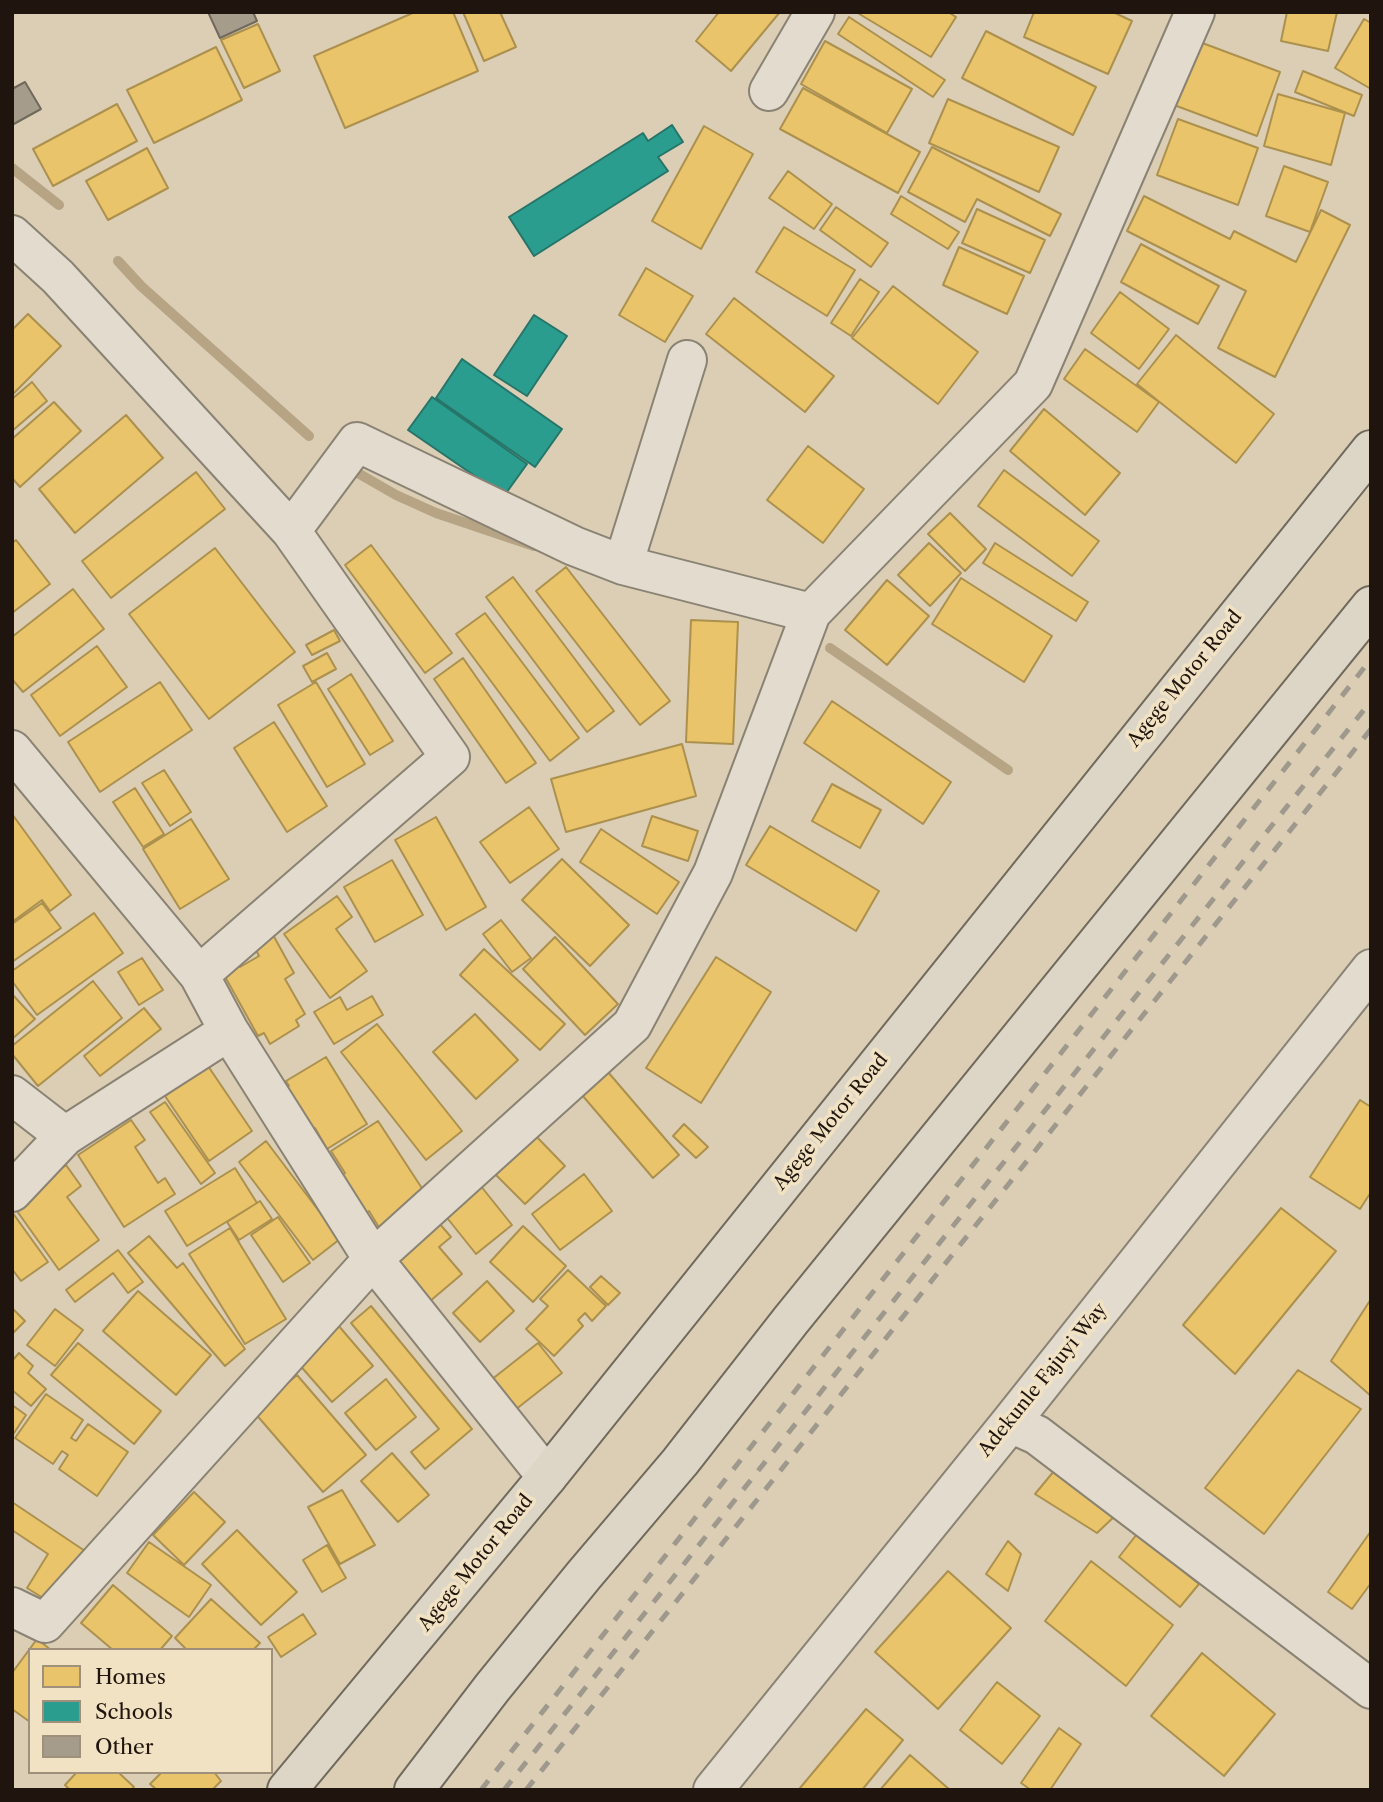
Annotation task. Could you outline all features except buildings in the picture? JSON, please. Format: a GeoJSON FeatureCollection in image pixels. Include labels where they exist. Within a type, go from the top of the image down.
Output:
{"type":"FeatureCollection","features":[{"type":"Feature","properties":{"kind":"highway","name":"Agege Motor Road"},"geometry":{"type":"LineString","coordinates":[[287,1790],[547,1477],[1371,450]]}},
{"type":"Feature","properties":{"kind":"highway"},"geometry":{"type":"LineString","coordinates":[[414,1790],[492,1688],[681,1462],[791,1320],[1371,606]]}},
{"type":"Feature","properties":{"kind":"street"},"geometry":{"type":"LineString","coordinates":[[769,91],[816,12]]}},
{"type":"Feature","properties":{"kind":"street"},"geometry":{"type":"LineString","coordinates":[[12,1608],[45,1623],[373,1259],[632,1025],[713,873],[811,613],[1033,384],[1195,12]]}},
{"type":"Feature","properties":{"kind":"street"},"geometry":{"type":"LineString","coordinates":[[12,235],[58,277],[291,531],[450,757],[199,975]]}},
{"type":"Feature","properties":{"kind":"street"},"geometry":{"type":"LineString","coordinates":[[623,565],[687,360]]}},
{"type":"Feature","properties":{"kind":"street"},"geometry":{"type":"LineString","coordinates":[[291,531],[357,442],[574,547],[623,565],[811,613]]}},
{"type":"Feature","properties":{"kind":"street"},"geometry":{"type":"LineString","coordinates":[[12,750],[199,975],[229,1031],[373,1259],[547,1477]]}},
{"type":"Feature","properties":{"kind":"street","name":"Adekunle Fajuyi Way"},"geometry":{"type":"LineString","coordinates":[[713,1790],[1010,1423],[1371,969]]}},
{"type":"Feature","properties":{"kind":"street"},"geometry":{"type":"LineString","coordinates":[[12,1192],[65,1136],[229,1031]]}},
{"type":"Feature","properties":{"kind":"street"},"geometry":{"type":"LineString","coordinates":[[12,1095],[65,1136]]}},
{"type":"Feature","properties":{"kind":"street"},"geometry":{"type":"LineString","coordinates":[[1010,1423],[1037,1435],[1371,1689]]}},
{"type":"Feature","properties":{"kind":"waterway"},"geometry":{"type":"LineString","coordinates":[[12,168],[59,205]]}},
{"type":"Feature","properties":{"kind":"waterway"},"geometry":{"type":"LineString","coordinates":[[118,261],[141,286],[309,436]]}},
{"type":"Feature","properties":{"kind":"waterway"},"geometry":{"type":"LineString","coordinates":[[349,468],[396,495],[436,513],[534,546]]}},
{"type":"Feature","properties":{"kind":"waterway"},"geometry":{"type":"LineString","coordinates":[[830,648],[1008,770]]}},
{"type":"Feature","properties":{"kind":"railway"},"geometry":{"type":"LineString","coordinates":[[481,1790],[1371,659]]}},
{"type":"Feature","properties":{"kind":"railway"},"geometry":{"type":"LineString","coordinates":[[504,1790],[1371,701]]}},
{"type":"Feature","properties":{"kind":"railway"},"geometry":{"type":"LineString","coordinates":[[526,1790],[1371,729]]}}]}
